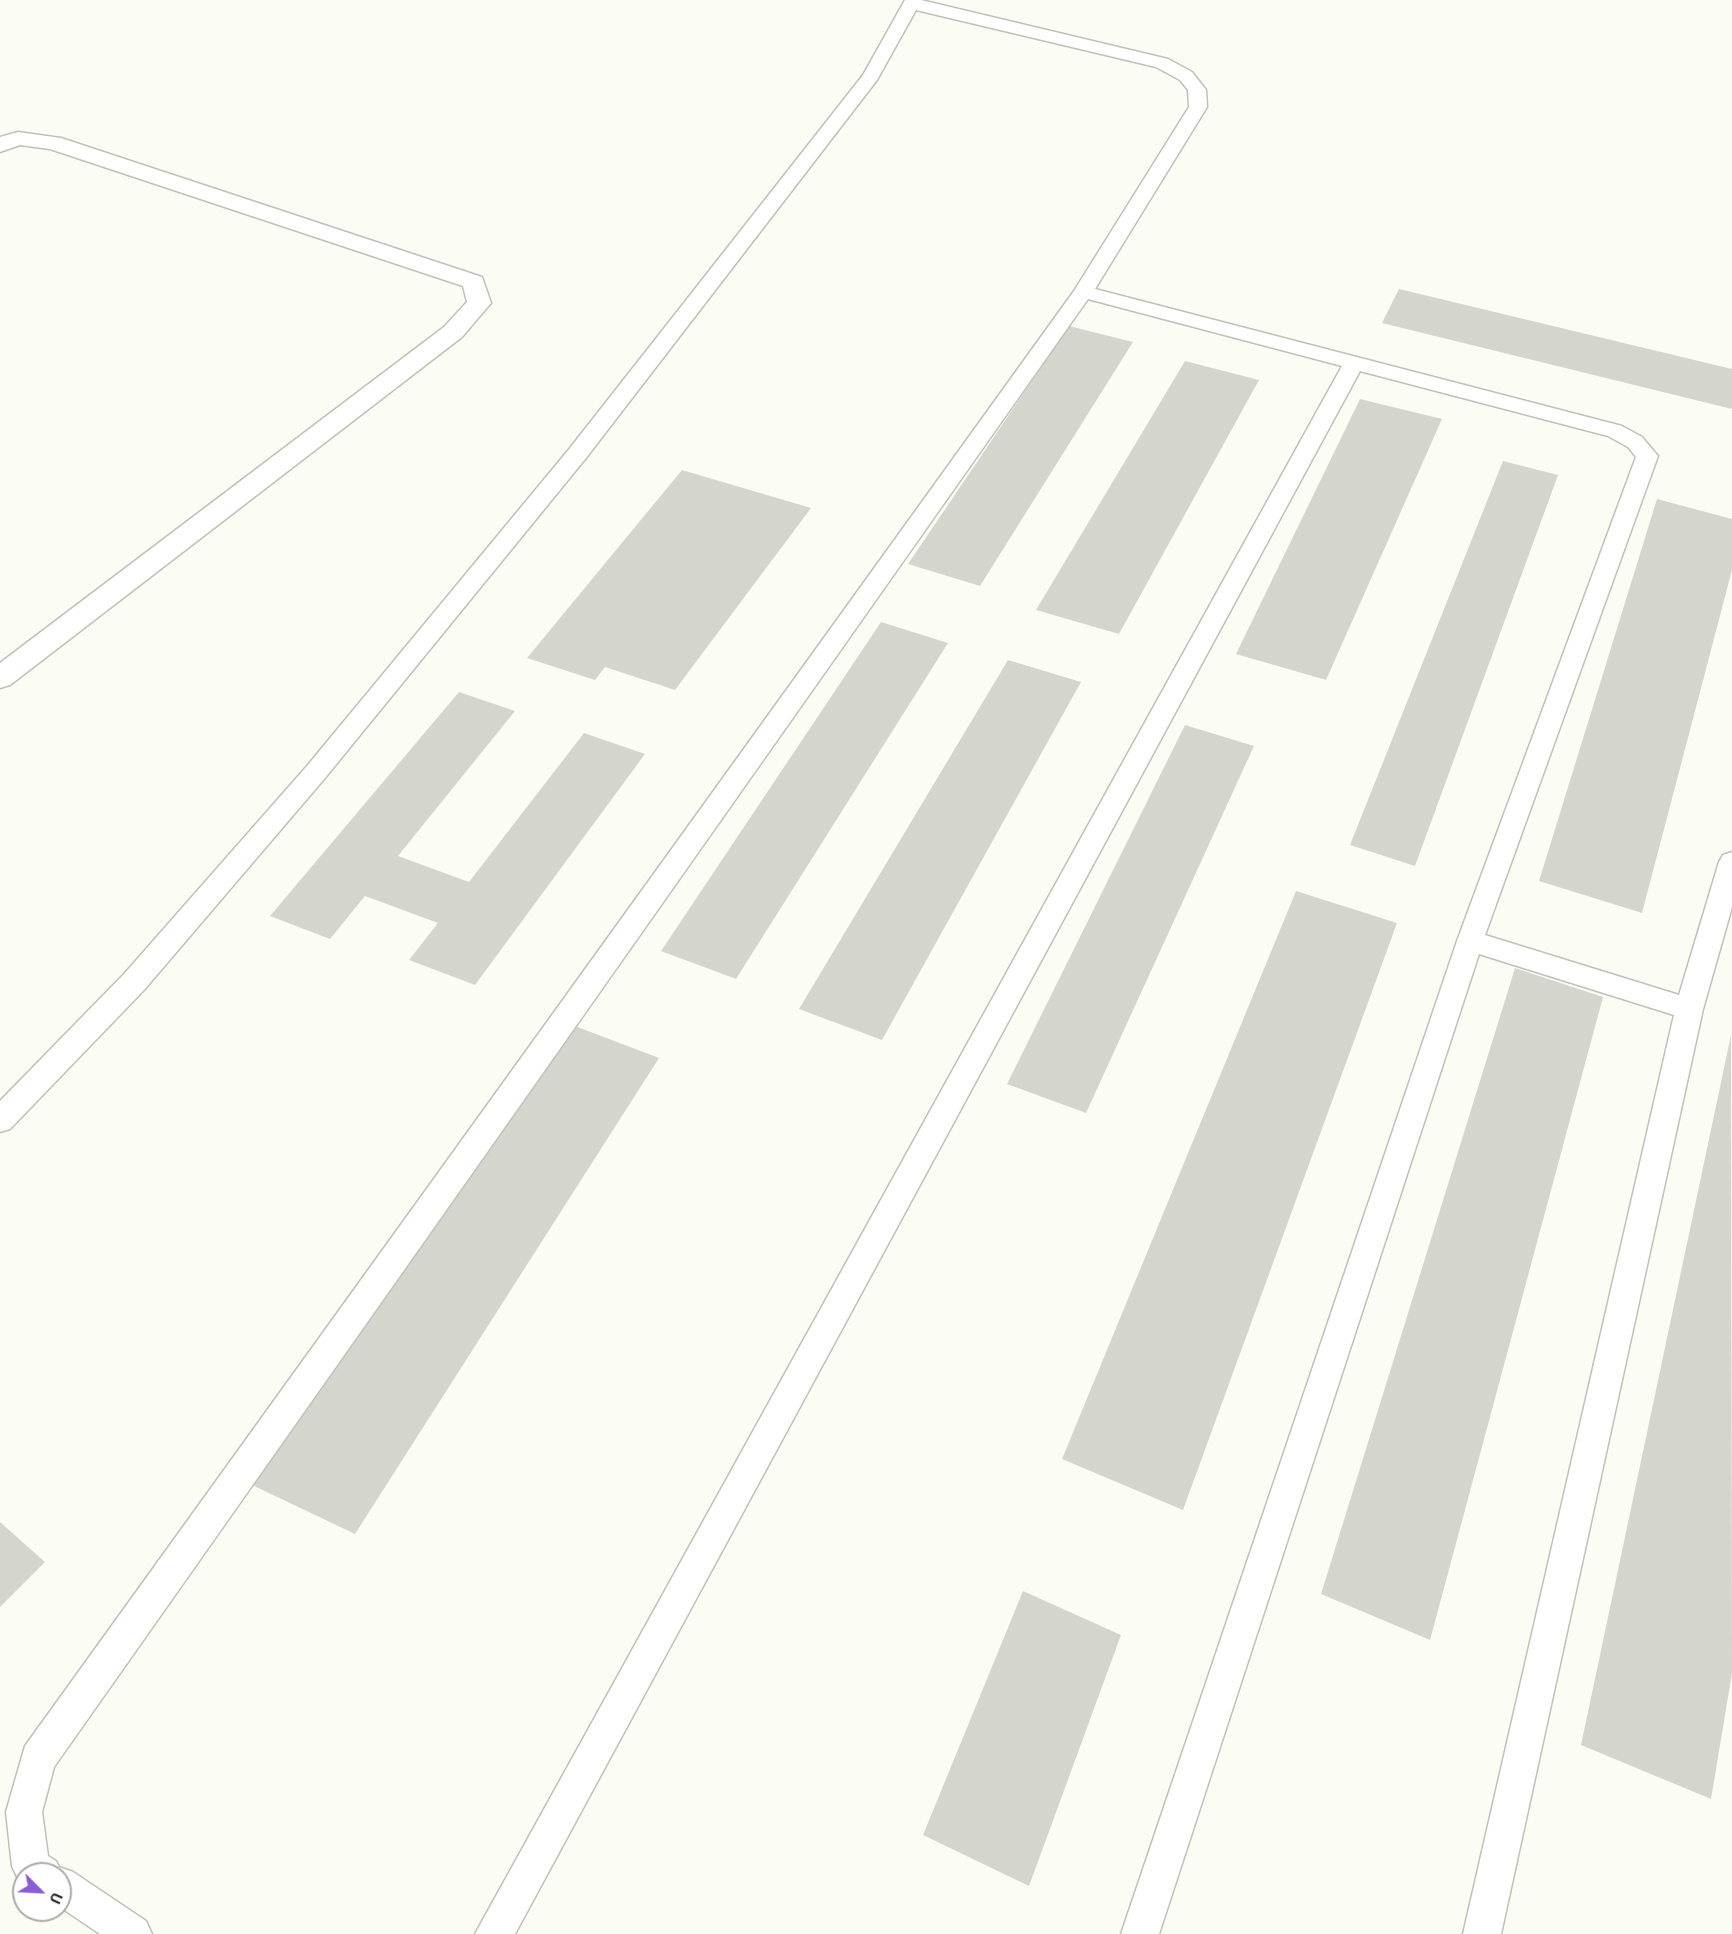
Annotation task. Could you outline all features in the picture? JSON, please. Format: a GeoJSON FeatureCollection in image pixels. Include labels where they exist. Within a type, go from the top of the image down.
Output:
{"type":"FeatureCollection","features":[{"type":"Feature","properties":{"kind":"street"},"geometry":{"type":"LineString","coordinates":[[0,145],[18,138],[53,143],[474,282],[479,303],[453,332],[0,678]]}},
{"type":"Feature","properties":{"kind":"lane"},"geometry":{"type":"LineString","coordinates":[[0,1120],[134,982],[324,763],[578,453],[871,76],[913,2],[1162,63],[1186,76],[1197,90],[1198,107],[1083,292],[38,1759],[24,1812],[30,1862]]}},
{"type":"Feature","properties":{"kind":"lane"},"geometry":{"type":"LineString","coordinates":[[1083,292],[1615,431],[1635,442],[1647,456],[1470,941],[1140,1934]]}},
{"type":"Feature","properties":{"kind":"lane"},"geometry":{"type":"LineString","coordinates":[[494,1934],[1354,363]]}},
{"type":"Feature","properties":{"kind":"lane"},"geometry":{"type":"LineString","coordinates":[[1482,1934],[1689,1009],[1732,862]]}},
{"type":"Feature","properties":{"kind":"lane"},"geometry":{"type":"LineString","coordinates":[[1470,941],[1689,1009]]}},
{"type":"Feature","properties":{"kind":"lane"},"geometry":{"type":"LineString","coordinates":[[72,1893],[133,1934]]}},
{"type":"Feature","properties":{"kind":"building"},"geometry":{"type":"Polygon","coordinates":[[[1399,289],[1732,369],[1732,409],[1382,323],[1399,289]]]}},
{"type":"Feature","properties":{"kind":"building"},"geometry":{"type":"Polygon","coordinates":[[[1069,326],[1133,342],[980,586],[908,564],[1069,326]]]}},
{"type":"Feature","properties":{"kind":"building"},"geometry":{"type":"Polygon","coordinates":[[[1185,361],[1259,380],[1119,634],[1036,610],[1185,361]]]}},
{"type":"Feature","properties":{"kind":"building"},"geometry":{"type":"Polygon","coordinates":[[[1360,399],[1442,419],[1326,680],[1236,654],[1360,399]]]}},
{"type":"Feature","properties":{"kind":"building"},"geometry":{"type":"Polygon","coordinates":[[[1503,461],[1558,475],[1415,866],[1350,845],[1503,461]]]}},
{"type":"Feature","properties":{"kind":"building"},"geometry":{"type":"Polygon","coordinates":[[[682,470],[811,508],[675,690],[605,667],[595,680],[527,658],[682,470]]]}},
{"type":"Feature","properties":{"kind":"building"},"geometry":{"type":"Polygon","coordinates":[[[1657,499],[1732,519],[1732,570],[1642,913],[1539,881],[1657,499]]]}},
{"type":"Feature","properties":{"kind":"building"},"geometry":{"type":"Polygon","coordinates":[[[881,622],[948,643],[736,979],[661,951],[881,622]]]}},
{"type":"Feature","properties":{"kind":"building"},"geometry":{"type":"Polygon","coordinates":[[[1008,660],[1081,682],[882,1040],[799,1009],[1008,660]]]}},
{"type":"Feature","properties":{"kind":"building"},"geometry":{"type":"Polygon","coordinates":[[[459,692],[515,711],[398,856],[469,882],[584,733],[645,754],[475,985],[409,960],[438,923],[365,896],[330,939],[270,916],[459,692]]]}},
{"type":"Feature","properties":{"kind":"building"},"geometry":{"type":"Polygon","coordinates":[[[1185,725],[1254,746],[1086,1113],[1007,1084],[1185,725]]]}},
{"type":"Feature","properties":{"kind":"building"},"geometry":{"type":"Polygon","coordinates":[[[1296,891],[1397,923],[1183,1510],[1062,1459],[1296,891]]]}},
{"type":"Feature","properties":{"kind":"building"},"geometry":{"type":"Polygon","coordinates":[[[1515,968],[1603,997],[1430,1640],[1321,1594],[1515,968]]]}},
{"type":"Feature","properties":{"kind":"building"},"geometry":{"type":"Polygon","coordinates":[[[567,1023],[659,1058],[355,1534],[250,1484],[567,1023]]]}},
{"type":"Feature","properties":{"kind":"building"},"geometry":{"type":"Polygon","coordinates":[[[1731,1035],[1732,1673],[1711,1799],[1581,1745],[1731,1035]]]}},
{"type":"Feature","properties":{"kind":"building"},"geometry":{"type":"Polygon","coordinates":[[[0,1522],[45,1562],[0,1607],[0,1522]]]}},
{"type":"Feature","properties":{"kind":"building"},"geometry":{"type":"Polygon","coordinates":[[[1023,1591],[1121,1635],[1029,1886],[923,1835],[1023,1591]]]}}]}
